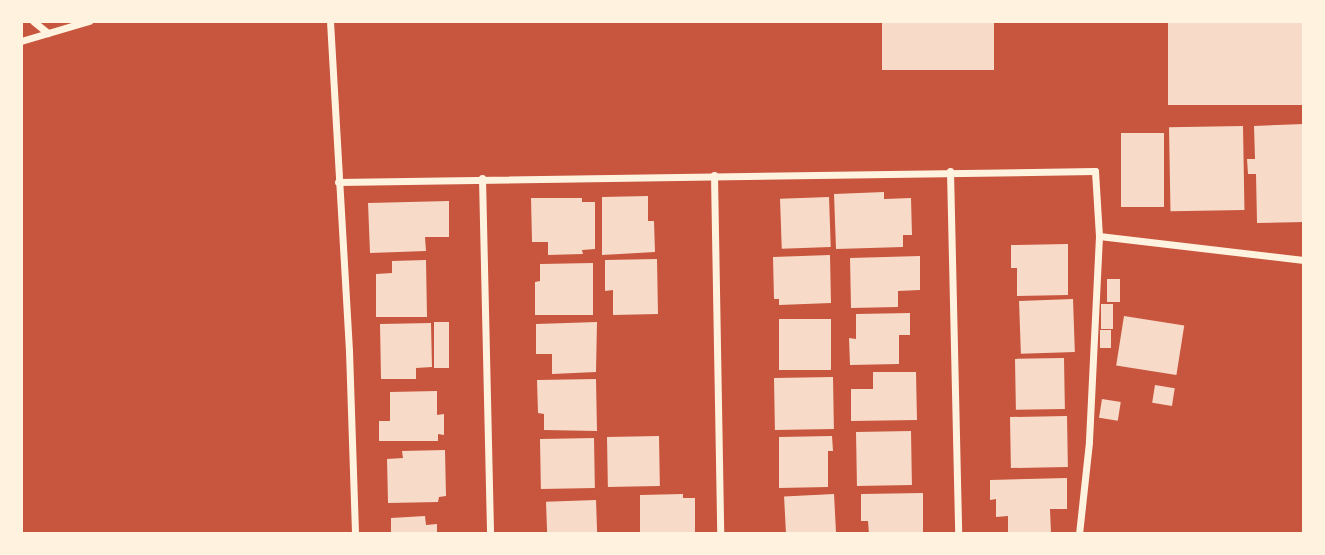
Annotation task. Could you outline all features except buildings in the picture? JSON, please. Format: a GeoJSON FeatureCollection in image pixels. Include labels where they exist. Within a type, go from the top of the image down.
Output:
{"type":"FeatureCollection","features":[{"type":"Feature","properties":{"kind":"street"},"geometry":{"type":"LineString","coordinates":[[33,21],[48,33]]}},
{"type":"Feature","properties":{"kind":"street"},"geometry":{"type":"LineString","coordinates":[[21,41],[89,21]]}},
{"type":"Feature","properties":{"kind":"street"},"geometry":{"type":"LineString","coordinates":[[330,21],[349,351],[355,534]]}},
{"type":"Feature","properties":{"kind":"street"},"geometry":{"type":"LineString","coordinates":[[338,182],[1095,171],[1099,236],[1088,442],[1079,534]]}},
{"type":"Feature","properties":{"kind":"street"},"geometry":{"type":"LineString","coordinates":[[950,172],[958,534]]}},
{"type":"Feature","properties":{"kind":"street"},"geometry":{"type":"LineString","coordinates":[[714,176],[720,534]]}},
{"type":"Feature","properties":{"kind":"street"},"geometry":{"type":"LineString","coordinates":[[482,178],[490,534]]}},
{"type":"Feature","properties":{"kind":"street"},"geometry":{"type":"LineString","coordinates":[[1099,236],[1304,260]]}}]}
